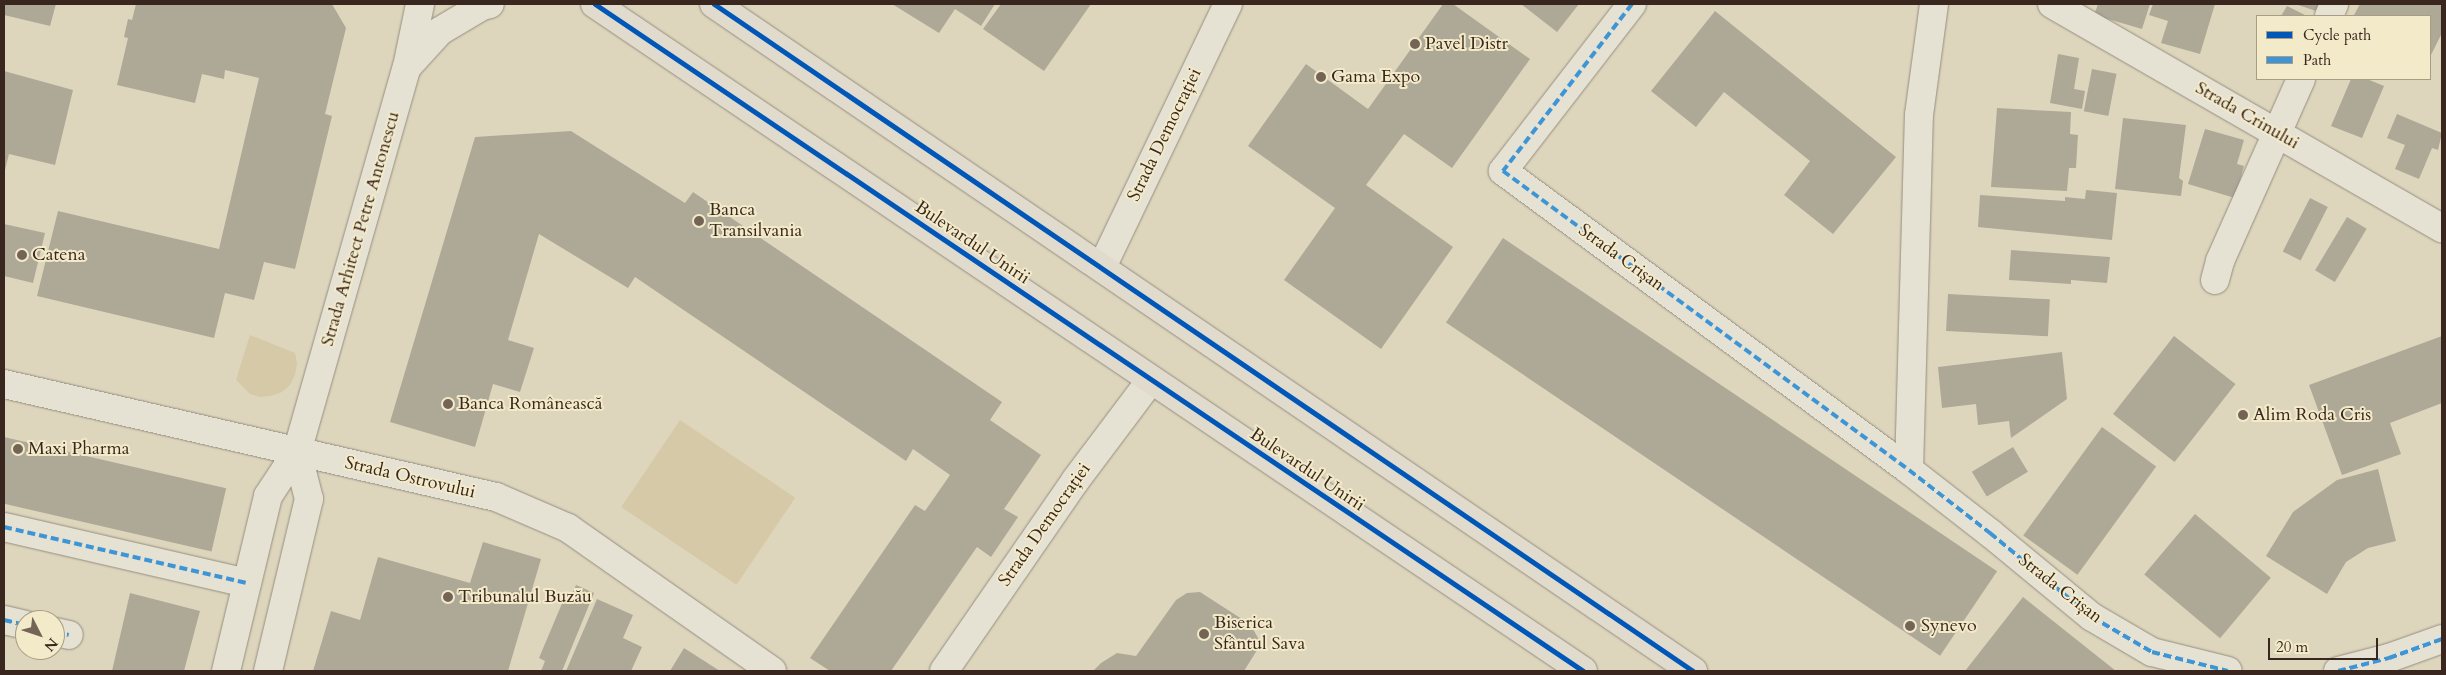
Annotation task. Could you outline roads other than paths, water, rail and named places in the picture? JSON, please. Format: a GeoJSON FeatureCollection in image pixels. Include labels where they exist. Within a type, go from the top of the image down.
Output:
{"type":"FeatureCollection","features":[{"type":"Feature","properties":{"kind":"main road","name":"Bulevardul Unirii"},"geometry":{"type":"LineString","coordinates":[[595,4],[1150,381],[1583,671]]}},
{"type":"Feature","properties":{"kind":"main road"},"geometry":{"type":"LineString","coordinates":[[714,4],[1102,266],[1693,671]]}},
{"type":"Feature","properties":{"kind":"street","name":"Strada Arhitect Petre Antonescu"},"geometry":{"type":"LineString","coordinates":[[226,671],[268,496],[297,452],[406,67],[420,4]]}},
{"type":"Feature","properties":{"kind":"street"},"geometry":{"type":"LineString","coordinates":[[406,67],[440,31],[482,6],[490,4]]}},
{"type":"Feature","properties":{"kind":"street","name":"Strada Democrației"},"geometry":{"type":"LineString","coordinates":[[1102,266],[1228,4]]}},
{"type":"Feature","properties":{"kind":"street","name":"Strada Crișan"},"geometry":{"type":"LineString","coordinates":[[1632,4],[1503,171],[1909,470],[1990,533],[2092,617],[2152,652],[2228,671]]}},
{"type":"Feature","properties":{"kind":"street"},"geometry":{"type":"LineString","coordinates":[[1909,470],[1919,115],[1934,4]]}},
{"type":"Feature","properties":{"kind":"street","name":"Strada Crinului"},"geometry":{"type":"LineString","coordinates":[[2052,4],[2442,228]]}},
{"type":"Feature","properties":{"kind":"street"},"geometry":{"type":"LineString","coordinates":[[2215,280],[2220,261],[2301,80]]}},
{"type":"Feature","properties":{"kind":"street","name":"Strada Democrației"},"geometry":{"type":"LineString","coordinates":[[944,671],[1075,481],[1150,381]]}},
{"type":"Feature","properties":{"kind":"street","name":"Strada Ostrovului"},"geometry":{"type":"LineString","coordinates":[[4,384],[496,497],[568,528],[772,671]]}},
{"type":"Feature","properties":{"kind":"street"},"geometry":{"type":"LineString","coordinates":[[268,671],[309,499],[297,452]]}},
{"type":"Feature","properties":{"kind":"street"},"geometry":{"type":"LineString","coordinates":[[4,527],[247,583]]}},
{"type":"Feature","properties":{"kind":"street"},"geometry":{"type":"LineString","coordinates":[[2338,671],[2389,658],[2442,639]]}},
{"type":"Feature","properties":{"kind":"place","name":"Pavel Distr"},"geometry":{"type":"Point","coordinates":[1415,44]}},
{"type":"Feature","properties":{"kind":"place","name":"Gama Expo"},"geometry":{"type":"Point","coordinates":[1321,77]}},
{"type":"Feature","properties":{"kind":"place","name":"Banca Transilvania"},"geometry":{"type":"Point","coordinates":[699,221]}},
{"type":"Feature","properties":{"kind":"place","name":"Catena"},"geometry":{"type":"Point","coordinates":[22,255]}},
{"type":"Feature","properties":{"kind":"place","name":"Banca Românească"},"geometry":{"type":"Point","coordinates":[448,404]}},
{"type":"Feature","properties":{"kind":"place","name":"Alim Roda Cris"},"geometry":{"type":"Point","coordinates":[2243,415]}},
{"type":"Feature","properties":{"kind":"place","name":"Maxi Pharma"},"geometry":{"type":"Point","coordinates":[18,449]}},
{"type":"Feature","properties":{"kind":"place","name":"Tribunalul Buzău"},"geometry":{"type":"Point","coordinates":[448,597]}},
{"type":"Feature","properties":{"kind":"place","name":"Synevo"},"geometry":{"type":"Point","coordinates":[1910,626]}},
{"type":"Feature","properties":{"kind":"place","name":"Biserica Sfântul Sava"},"geometry":{"type":"Point","coordinates":[1204,634]}}]}
